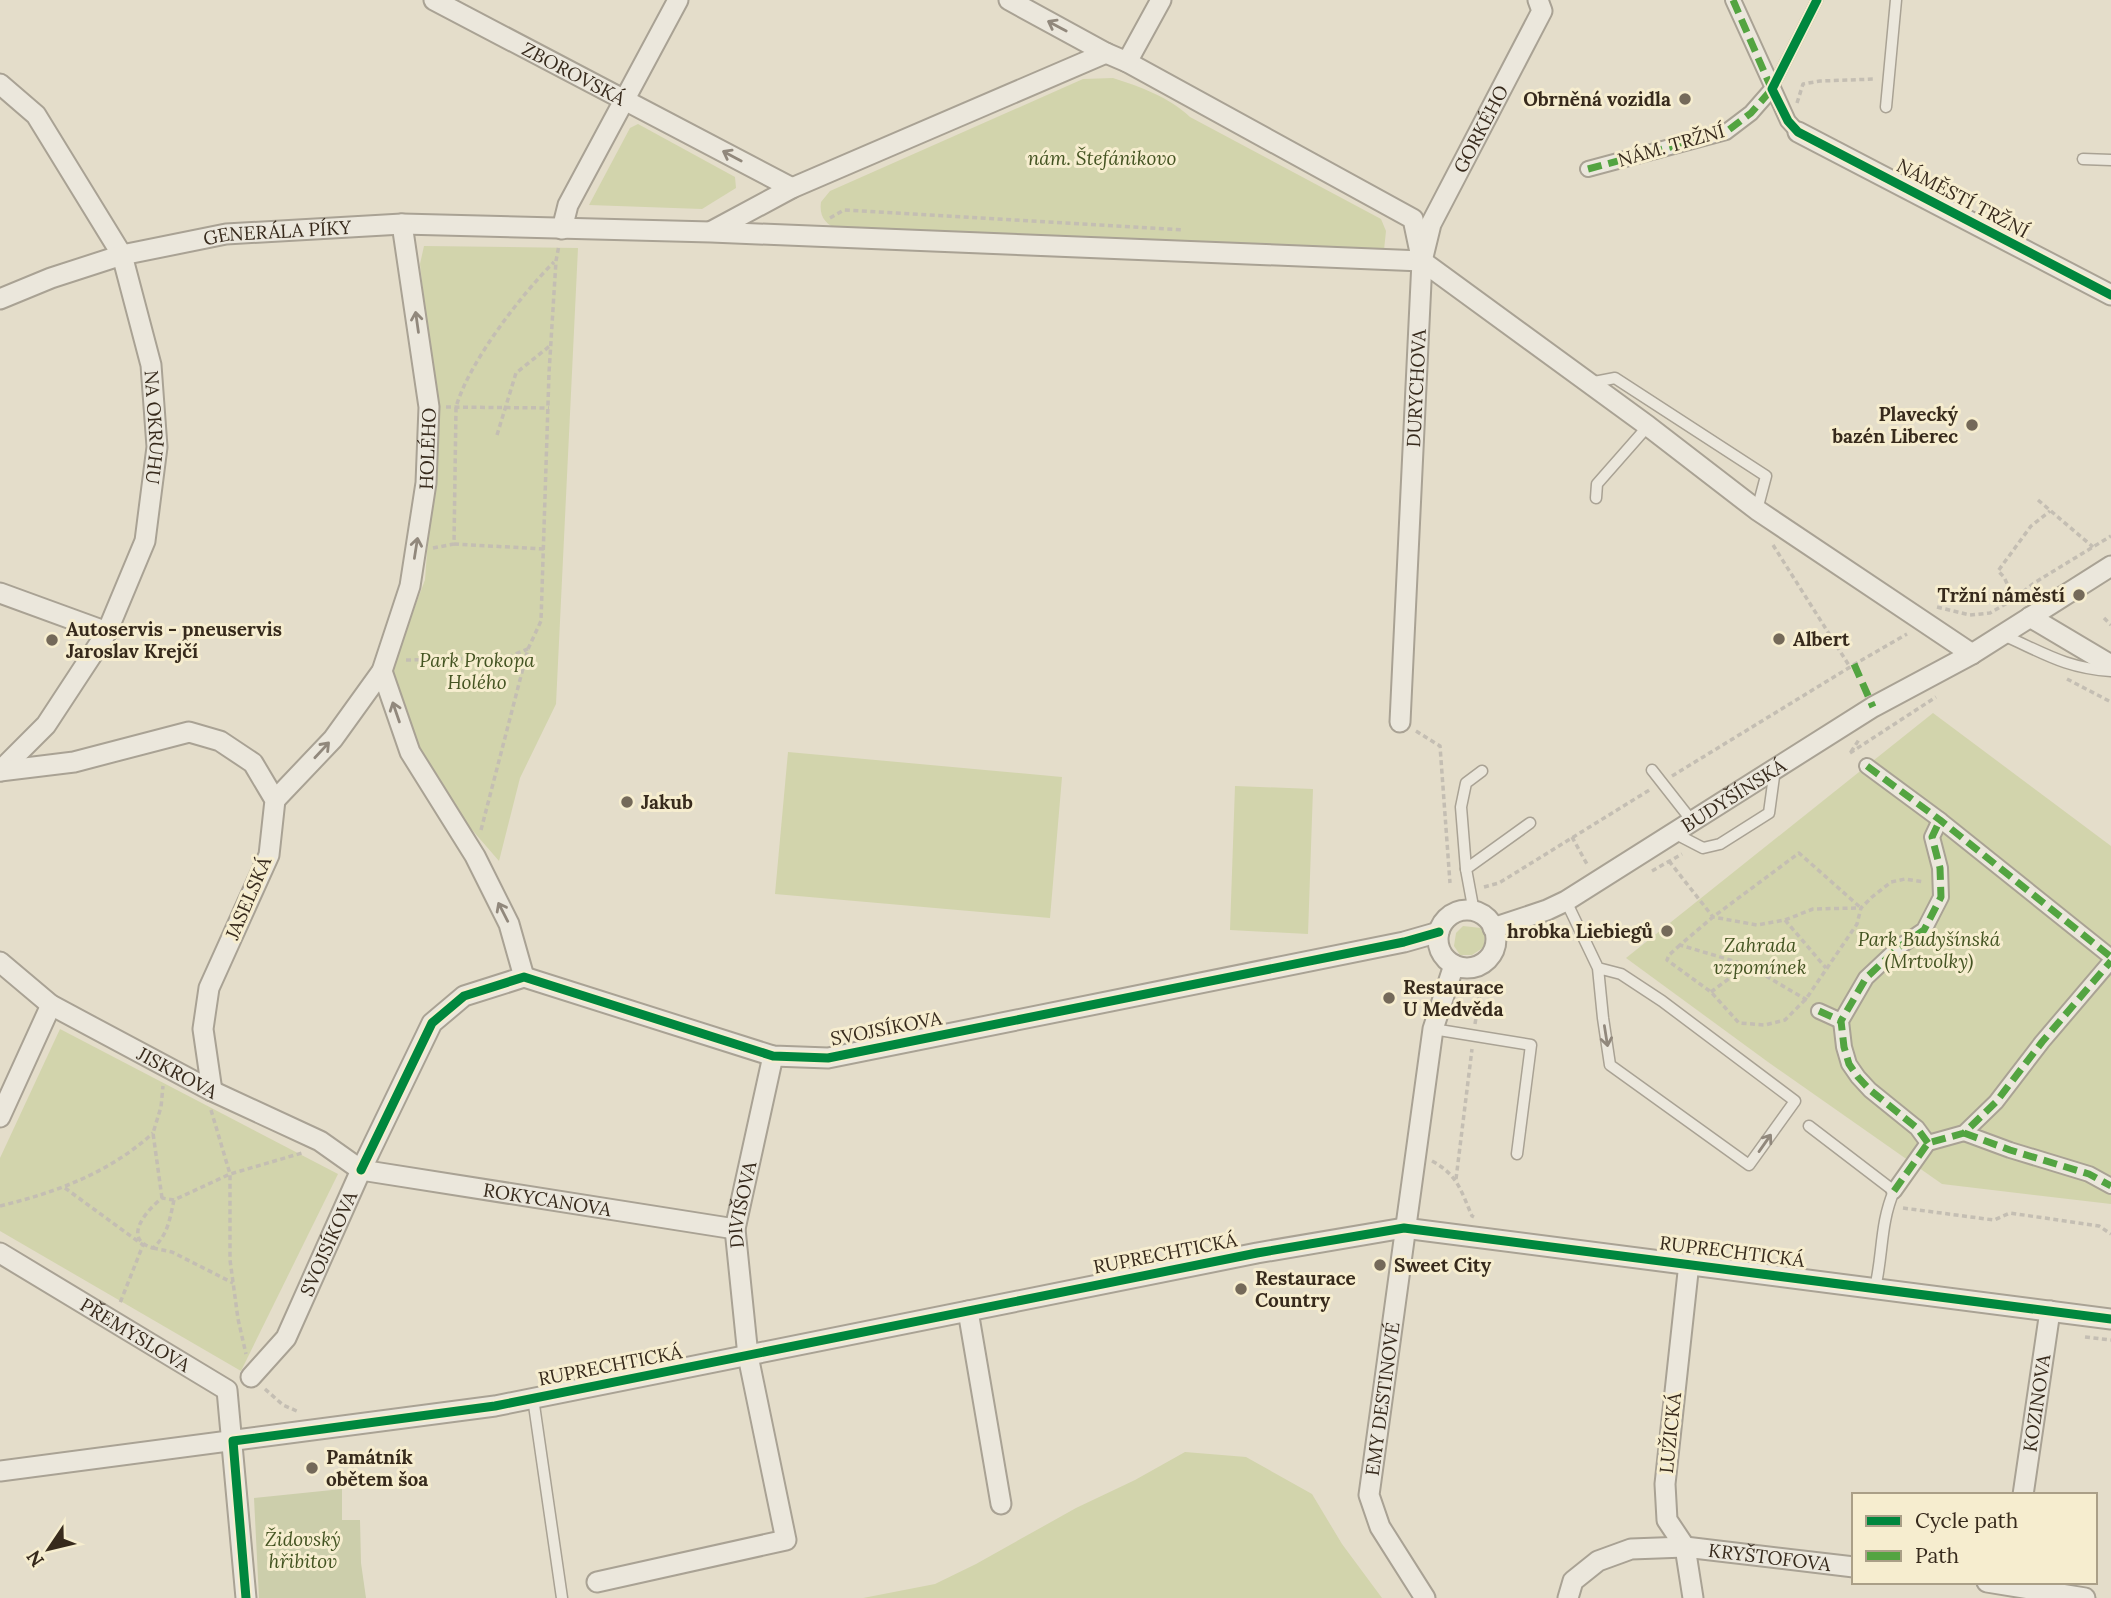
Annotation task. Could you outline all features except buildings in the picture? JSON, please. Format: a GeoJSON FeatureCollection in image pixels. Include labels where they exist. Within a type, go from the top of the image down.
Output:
{"type":"FeatureCollection","features":[{"type":"Feature","properties":{"kind":"street","name":"ZBOROVSKÁ"},"geometry":{"type":"LineString","coordinates":[[434,0],[623,99],[568,205],[562,229]]}},
{"type":"Feature","properties":{"kind":"street"},"geometry":{"type":"LineString","coordinates":[[678,0],[623,99],[792,188]]}},
{"type":"Feature","properties":{"kind":"street"},"geometry":{"type":"LineString","coordinates":[[1009,0],[1413,219],[1422,261]]}},
{"type":"Feature","properties":{"kind":"street"},"geometry":{"type":"LineString","coordinates":[[1127,62],[1161,0]]}},
{"type":"Feature","properties":{"kind":"street","name":"GORKÉHO"},"geometry":{"type":"LineString","coordinates":[[1422,261],[1431,224],[1542,11],[1538,0]]}},
{"type":"Feature","properties":{"kind":"street"},"geometry":{"type":"LineString","coordinates":[[1732,0],[1772,89],[1788,121],[1798,132]]}},
{"type":"Feature","properties":{"kind":"street"},"geometry":{"type":"LineString","coordinates":[[711,232],[792,188],[1106,53]]}},
{"type":"Feature","properties":{"kind":"street","name":"NA OKRUHU"},"geometry":{"type":"LineString","coordinates":[[0,84],[36,115],[122,255],[151,365],[157,447],[145,541],[107,632],[46,725],[0,771]]}},
{"type":"Feature","properties":{"kind":"street","name":"NÁM. TRŽNÍ"},"geometry":{"type":"LineString","coordinates":[[1588,169],[1726,132],[1751,113],[1772,89]]}},
{"type":"Feature","properties":{"kind":"street","name":"NÁMĚSTÍ TRŽNÍ"},"geometry":{"type":"LineString","coordinates":[[1798,132],[2111,295]]}},
{"type":"Feature","properties":{"kind":"street","name":"GENERÁLA PÍKY"},"geometry":{"type":"LineString","coordinates":[[0,299],[51,278],[122,255],[226,234],[402,224],[562,229]]}},
{"type":"Feature","properties":{"kind":"street","name":"HOLÉHO"},"geometry":{"type":"LineString","coordinates":[[275,800],[333,738],[384,666],[410,586],[426,483],[429,407],[402,224]]}},
{"type":"Feature","properties":{"kind":"street"},"geometry":{"type":"LineString","coordinates":[[562,229],[801,235],[1422,261],[1648,426],[1757,510],[1972,654],[2111,566]]}},
{"type":"Feature","properties":{"kind":"street","name":"DURYCHOVA"},"geometry":{"type":"LineString","coordinates":[[1400,722],[1422,261]]}},
{"type":"Feature","properties":{"kind":"street"},"geometry":{"type":"LineString","coordinates":[[0,593],[107,632]]}},
{"type":"Feature","properties":{"kind":"street"},"geometry":{"type":"LineString","coordinates":[[2030,617],[2111,665]]}},
{"type":"Feature","properties":{"kind":"street","name":"BUDYŠÍNSKÁ"},"geometry":{"type":"LineString","coordinates":[[1493,928],[1547,911],[1566,901],[1873,707],[1972,654]]}},
{"type":"Feature","properties":{"kind":"street"},"geometry":{"type":"LineString","coordinates":[[384,666],[410,752],[475,856],[509,923],[524,977]]}},
{"type":"Feature","properties":{"kind":"street"},"geometry":{"type":"LineString","coordinates":[[0,771],[74,762],[189,732],[220,741],[253,763],[275,800]]}},
{"type":"Feature","properties":{"kind":"street"},"geometry":{"type":"LineString","coordinates":[[1867,766],[1940,820],[2111,959],[1996,1102],[1964,1133],[1928,1143],[1894,1191]]}},
{"type":"Feature","properties":{"kind":"street","name":"JASELSKÁ"},"geometry":{"type":"LineString","coordinates":[[212,1091],[203,1029],[209,988],[269,855],[275,800]]}},
{"type":"Feature","properties":{"kind":"street"},"geometry":{"type":"LineString","coordinates":[[1928,1143],[1917,1128],[1858,1077],[1849,1064],[1841,1021],[1866,978],[1899,947],[1924,930],[1941,897],[1940,868],[1932,837],[1940,820]]}},
{"type":"Feature","properties":{"kind":"street"},"geometry":{"type":"LineString","coordinates":[[1457,912],[1474,912],[1489,920],[1493,928],[1495,946],[1492,955],[1478,966],[1468,968],[1454,965],[1440,950],[1439,932],[1449,917],[1457,912]]}},
{"type":"Feature","properties":{"kind":"street","name":"SVOJSÍKOVA"},"geometry":{"type":"LineString","coordinates":[[251,1377],[286,1338],[361,1170],[432,1023],[464,996],[524,977],[774,1056],[828,1058],[1404,942],[1439,932]]}},
{"type":"Feature","properties":{"kind":"street","name":"JISKROVA"},"geometry":{"type":"LineString","coordinates":[[0,962],[51,1005],[212,1091],[320,1141],[361,1170]]}},
{"type":"Feature","properties":{"kind":"street"},"geometry":{"type":"LineString","coordinates":[[1404,1228],[1433,1029],[1454,965]]}},
{"type":"Feature","properties":{"kind":"street"},"geometry":{"type":"LineString","coordinates":[[0,1117],[51,1005]]}},
{"type":"Feature","properties":{"kind":"street"},"geometry":{"type":"LineString","coordinates":[[1819,1011],[1841,1021]]}},
{"type":"Feature","properties":{"kind":"street","name":"DIVIŠOVA"},"geometry":{"type":"LineString","coordinates":[[748,1356],[735,1229],[774,1056]]}},
{"type":"Feature","properties":{"kind":"street"},"geometry":{"type":"LineString","coordinates":[[1964,1133],[2089,1174],[2111,1186]]}},
{"type":"Feature","properties":{"kind":"street","name":"ROKYCANOVA"},"geometry":{"type":"LineString","coordinates":[[361,1170],[735,1229]]}},
{"type":"Feature","properties":{"kind":"street","name":"RUPRECHTICKÁ"},"geometry":{"type":"LineString","coordinates":[[0,1471],[482,1408],[1257,1252],[1404,1228],[2111,1319]]}},
{"type":"Feature","properties":{"kind":"street","name":"EMY DESTINOVÉ"},"geometry":{"type":"LineString","coordinates":[[1404,1228],[1368,1494],[1380,1527],[1425,1598]]}},
{"type":"Feature","properties":{"kind":"street","name":"PŘEMYSLOVA"},"geometry":{"type":"LineString","coordinates":[[0,1253],[227,1390],[233,1441]]}},
{"type":"Feature","properties":{"kind":"street","name":"LUŽICKÁ"},"geometry":{"type":"LineString","coordinates":[[1689,1263],[1665,1484],[1667,1520],[1685,1547],[1693,1598]]}},
{"type":"Feature","properties":{"kind":"street"},"geometry":{"type":"LineString","coordinates":[[968,1311],[1000,1504]]}},
{"type":"Feature","properties":{"kind":"street","name":"KOZINOVA"},"geometry":{"type":"LineString","coordinates":[[2023,1493],[2050,1311]]}},
{"type":"Feature","properties":{"kind":"street"},"geometry":{"type":"LineString","coordinates":[[597,1582],[786,1540],[748,1356]]}},
{"type":"Feature","properties":{"kind":"street"},"geometry":{"type":"LineString","coordinates":[[233,1441],[246,1598]]}},
{"type":"Feature","properties":{"kind":"street"},"geometry":{"type":"LineString","coordinates":[[1568,1598],[1573,1581],[1598,1561],[1631,1549],[1685,1547]]}},
{"type":"Feature","properties":{"kind":"street","name":"KRYŠTOFOVA"},"geometry":{"type":"LineString","coordinates":[[1685,1547],[1852,1567]]}},
{"type":"Feature","properties":{"kind":"street"},"geometry":{"type":"LineString","coordinates":[[2009,1588],[2085,1598]]}},
{"type":"Feature","properties":{"kind":"lane"},"geometry":{"type":"LineString","coordinates":[[1772,89],[1816,0]]}},
{"type":"Feature","properties":{"kind":"lane"},"geometry":{"type":"LineString","coordinates":[[1886,107],[1896,0]]}},
{"type":"Feature","properties":{"kind":"lane"},"geometry":{"type":"LineString","coordinates":[[2083,159],[2111,160]]}},
{"type":"Feature","properties":{"kind":"lane"},"geometry":{"type":"LineString","coordinates":[[1588,383],[1615,378],[1766,476],[1757,510]]}},
{"type":"Feature","properties":{"kind":"lane"},"geometry":{"type":"LineString","coordinates":[[1596,498],[1597,484],[1648,426]]}},
{"type":"Feature","properties":{"kind":"lane"},"geometry":{"type":"LineString","coordinates":[[2002,635],[2058,662],[2087,670],[2111,671]]}},
{"type":"Feature","properties":{"kind":"lane"},"geometry":{"type":"LineString","coordinates":[[1674,833],[1703,848],[1720,844],[1769,813],[1776,768]]}},
{"type":"Feature","properties":{"kind":"lane"},"geometry":{"type":"LineString","coordinates":[[1652,770],[1692,821]]}},
{"type":"Feature","properties":{"kind":"lane"},"geometry":{"type":"LineString","coordinates":[[1474,912],[1465,869],[1461,807],[1466,783],[1482,771]]}},
{"type":"Feature","properties":{"kind":"lane"},"geometry":{"type":"LineString","coordinates":[[1465,869],[1530,823]]}},
{"type":"Feature","properties":{"kind":"lane"},"geometry":{"type":"LineString","coordinates":[[1566,901],[1598,968],[1610,1065],[1749,1165],[1794,1101],[1662,1001],[1621,974],[1598,968]]}},
{"type":"Feature","properties":{"kind":"lane"},"geometry":{"type":"LineString","coordinates":[[1433,1029],[1531,1045],[1517,1154]]}},
{"type":"Feature","properties":{"kind":"lane"},"geometry":{"type":"LineString","coordinates":[[1809,1126],[1894,1191],[1884,1216],[1875,1288]]}},
{"type":"Feature","properties":{"kind":"lane"},"geometry":{"type":"LineString","coordinates":[[533,1398],[562,1598]]}},
{"type":"Feature","properties":{"kind":"path"},"geometry":{"type":"LineString","coordinates":[[1798,100],[1803,84],[1889,78]]}},
{"type":"Feature","properties":{"kind":"path"},"geometry":{"type":"LineString","coordinates":[[801,235],[844,210],[1194,231]]}},
{"type":"Feature","properties":{"kind":"path"},"geometry":{"type":"LineString","coordinates":[[475,856],[528,649],[541,621],[551,345],[556,261],[562,229]]}},
{"type":"Feature","properties":{"kind":"path"},"geometry":{"type":"LineString","coordinates":[[454,544],[456,407],[459,396],[477,362],[530,286],[556,261]]}},
{"type":"Feature","properties":{"kind":"path"},"geometry":{"type":"LineString","coordinates":[[497,435],[516,373],[551,345]]}},
{"type":"Feature","properties":{"kind":"path"},"geometry":{"type":"LineString","coordinates":[[429,407],[549,408]]}},
{"type":"Feature","properties":{"kind":"path"},"geometry":{"type":"LineString","coordinates":[[2038,500],[2093,547]]}},
{"type":"Feature","properties":{"kind":"path"},"geometry":{"type":"LineString","coordinates":[[2014,599],[2004,577],[1998,571],[2031,526],[2050,511]]}},
{"type":"Feature","properties":{"kind":"path"},"geometry":{"type":"LineString","coordinates":[[1935,609],[1937,606],[1970,615],[1990,613],[2111,536]]}},
{"type":"Feature","properties":{"kind":"path"},"geometry":{"type":"LineString","coordinates":[[1770,540],[1850,667]]}},
{"type":"Feature","properties":{"kind":"path"},"geometry":{"type":"LineString","coordinates":[[416,550],[454,544],[544,549]]}},
{"type":"Feature","properties":{"kind":"path"},"geometry":{"type":"LineString","coordinates":[[2104,618],[2111,625]]}},
{"type":"Feature","properties":{"kind":"path"},"geometry":{"type":"LineString","coordinates":[[1860,661],[1907,634]]}},
{"type":"Feature","properties":{"kind":"path"},"geometry":{"type":"LineString","coordinates":[[384,666],[505,658],[528,649]]}},
{"type":"Feature","properties":{"kind":"path"},"geometry":{"type":"LineString","coordinates":[[2061,676],[2111,702]]}},
{"type":"Feature","properties":{"kind":"path"},"geometry":{"type":"LineString","coordinates":[[1850,753],[1946,691]]}},
{"type":"Feature","properties":{"kind":"path"},"geometry":{"type":"LineString","coordinates":[[1400,722],[1440,746],[1450,883]]}},
{"type":"Feature","properties":{"kind":"path"},"geometry":{"type":"LineString","coordinates":[[1687,852],[1669,861],[1713,917],[1757,925],[1785,920],[1813,909],[1861,908]]}},
{"type":"Feature","properties":{"kind":"path"},"geometry":{"type":"LineString","coordinates":[[1861,908],[1799,853],[1713,917],[1669,955],[1667,960],[1710,992],[1739,1023],[1765,1025],[1785,1020],[1807,999],[1857,924],[1861,908],[1891,882],[1905,879],[1941,882]]}},
{"type":"Feature","properties":{"kind":"path"},"geometry":{"type":"LineString","coordinates":[[1785,920],[1826,968]]}},
{"type":"Feature","properties":{"kind":"path"},"geometry":{"type":"LineString","coordinates":[[1680,946],[1747,965],[1807,999]]}},
{"type":"Feature","properties":{"kind":"path"},"geometry":{"type":"LineString","coordinates":[[1710,992],[1747,965]]}},
{"type":"Feature","properties":{"kind":"path"},"geometry":{"type":"LineString","coordinates":[[1456,1179],[1481,987]]}},
{"type":"Feature","properties":{"kind":"path"},"geometry":{"type":"LineString","coordinates":[[162,1198],[153,1133],[168,1067]]}},
{"type":"Feature","properties":{"kind":"path"},"geometry":{"type":"LineString","coordinates":[[212,1091],[211,1108],[230,1174],[230,1260],[238,1320],[251,1377],[283,1405],[299,1412]]}},
{"type":"Feature","properties":{"kind":"path"},"geometry":{"type":"LineString","coordinates":[[0,1206],[65,1188],[110,1165],[153,1133]]}},
{"type":"Feature","properties":{"kind":"path"},"geometry":{"type":"LineString","coordinates":[[143,1245],[137,1237],[138,1231],[149,1209],[162,1198],[174,1200],[230,1174],[300,1154],[320,1141]]}},
{"type":"Feature","properties":{"kind":"path"},"geometry":{"type":"LineString","coordinates":[[1415,1155],[1442,1166],[1456,1179],[1472,1216],[1484,1218]]}},
{"type":"Feature","properties":{"kind":"path"},"geometry":{"type":"LineString","coordinates":[[65,1188],[143,1245],[172,1252],[233,1283]]}},
{"type":"Feature","properties":{"kind":"path"},"geometry":{"type":"LineString","coordinates":[[153,1248],[168,1227],[174,1200]]}},
{"type":"Feature","properties":{"kind":"path"},"geometry":{"type":"LineString","coordinates":[[1887,1206],[1994,1220],[2010,1213],[2099,1226],[2111,1234]]}},
{"type":"Feature","properties":{"kind":"path"},"geometry":{"type":"LineString","coordinates":[[111,1320],[143,1245]]}},
{"type":"Feature","properties":{"kind":"green space","name":"nám. Štefánikovo"},"geometry":{"type":"Polygon","coordinates":[[[1113,78],[1164,98],[1190,117],[1381,219],[1386,231],[1384,250],[839,229],[822,216],[821,202],[830,191],[1083,79],[1113,78]]]}},
{"type":"Feature","properties":{"kind":"green space"},"geometry":{"type":"Polygon","coordinates":[[[638,124],[735,177],[736,188],[702,209],[589,205],[630,128],[638,124]]]}},
{"type":"Feature","properties":{"kind":"green space","name":"Park Prokopa Holého"},"geometry":{"type":"Polygon","coordinates":[[[424,246],[578,248],[556,704],[520,778],[499,861],[460,816],[417,757],[408,712],[391,678],[394,661],[425,580],[436,428],[420,264],[424,246]]]}},
{"type":"Feature","properties":{"kind":"green space","name":"Park Budyšínská (Mrtvolky)"},"geometry":{"type":"Polygon","coordinates":[[[1933,713],[2111,846],[2111,1204],[1942,1184],[1626,958],[1933,713]]]}},
{"type":"Feature","properties":{"kind":"green space"},"geometry":{"type":"Polygon","coordinates":[[[788,752],[1062,777],[1050,918],[775,894],[788,752]]]}},
{"type":"Feature","properties":{"kind":"green space"},"geometry":{"type":"Polygon","coordinates":[[[1235,786],[1313,789],[1308,934],[1230,930],[1235,786]]]}},
{"type":"Feature","properties":{"kind":"green space"},"geometry":{"type":"Polygon","coordinates":[[[1463,926],[1481,928],[1485,936],[1484,947],[1472,955],[1460,955],[1454,946],[1456,933],[1463,926]]]}},
{"type":"Feature","properties":{"kind":"green space"},"geometry":{"type":"Polygon","coordinates":[[[60,1029],[338,1174],[241,1371],[0,1231],[0,1158],[60,1029]]]}},
{"type":"Feature","properties":{"kind":"green space"},"geometry":{"type":"Polygon","coordinates":[[[1185,1452],[1246,1457],[1312,1494],[1342,1544],[1382,1598],[863,1598],[935,1584],[1185,1452]]]}},
{"type":"Feature","properties":{"kind":"green space","name":"Židovský hřibitov"},"geometry":{"type":"Polygon","coordinates":[[[342,1489],[342,1520],[360,1520],[361,1563],[366,1598],[259,1598],[254,1498],[342,1489]]]}},
{"type":"Feature","properties":{"kind":"marked path"},"geometry":{"type":"LineString","coordinates":[[1733,0],[1772,90]]}},
{"type":"Feature","properties":{"kind":"marked path"},"geometry":{"type":"LineString","coordinates":[[1588,169],[1726,132],[1751,113],[1772,89]]}},
{"type":"Feature","properties":{"kind":"marked path"},"geometry":{"type":"LineString","coordinates":[[1854,664],[1873,707]]}},
{"type":"Feature","properties":{"kind":"marked path"},"geometry":{"type":"LineString","coordinates":[[1867,766],[1940,820],[2111,957]]}},
{"type":"Feature","properties":{"kind":"marked path"},"geometry":{"type":"LineString","coordinates":[[1928,1143],[1917,1128],[1858,1077],[1849,1064],[1841,1021],[1866,978],[1899,947],[1924,930],[1941,897],[1940,868],[1932,837],[1940,820]]}},
{"type":"Feature","properties":{"kind":"marked path"},"geometry":{"type":"LineString","coordinates":[[1894,1191],[1928,1143],[1964,1133],[1996,1102],[2042,1042],[2111,961]]}},
{"type":"Feature","properties":{"kind":"marked path"},"geometry":{"type":"LineString","coordinates":[[1819,1011],[1841,1021]]}},
{"type":"Feature","properties":{"kind":"marked path"},"geometry":{"type":"LineString","coordinates":[[1964,1133],[2089,1174],[2111,1186]]}},
{"type":"Feature","properties":{"kind":"cycle path"},"geometry":{"type":"LineString","coordinates":[[1817,0],[1772,89],[1788,121],[1798,132],[2111,295]]}},
{"type":"Feature","properties":{"kind":"cycle path"},"geometry":{"type":"LineString","coordinates":[[361,1170],[432,1023],[464,996],[524,977],[773,1056],[828,1058],[1404,942],[1439,932]]}},
{"type":"Feature","properties":{"kind":"cycle path"},"geometry":{"type":"LineString","coordinates":[[246,1598],[233,1441],[495,1406],[1257,1253],[1404,1228],[2111,1319]]}},
{"type":"Feature","properties":{"kind":"place","name":"Obrněná vozidla"},"geometry":{"type":"Point","coordinates":[1685,99]}},
{"type":"Feature","properties":{"kind":"place","name":"Plavecký bazén Liberec"},"geometry":{"type":"Point","coordinates":[1972,425]}},
{"type":"Feature","properties":{"kind":"place","name":"Tržní náměstí"},"geometry":{"type":"Point","coordinates":[2079,595]}},
{"type":"Feature","properties":{"kind":"place","name":"Albert"},"geometry":{"type":"Point","coordinates":[1779,639]}},
{"type":"Feature","properties":{"kind":"place","name":"Autoservis - pneuservis Jaroslav Krejčí"},"geometry":{"type":"Point","coordinates":[52,640]}},
{"type":"Feature","properties":{"kind":"place","name":"Jakub"},"geometry":{"type":"Point","coordinates":[627,802]}},
{"type":"Feature","properties":{"kind":"place","name":"hrobka Liebiegů"},"geometry":{"type":"Point","coordinates":[1667,931]}},
{"type":"Feature","properties":{"kind":"place","name":"Restaurace U Medvěda"},"geometry":{"type":"Point","coordinates":[1389,998]}},
{"type":"Feature","properties":{"kind":"place","name":"Sweet City"},"geometry":{"type":"Point","coordinates":[1380,1265]}},
{"type":"Feature","properties":{"kind":"place","name":"Restaurace Country"},"geometry":{"type":"Point","coordinates":[1241,1289]}},
{"type":"Feature","properties":{"kind":"place","name":"Památník obětem šoa"},"geometry":{"type":"Point","coordinates":[312,1468]}},
{"type":"Feature","properties":{"kind":"park label","name":"Zahrada vzpomínek"},"geometry":{"type":"Point","coordinates":[1760,956]}}]}
